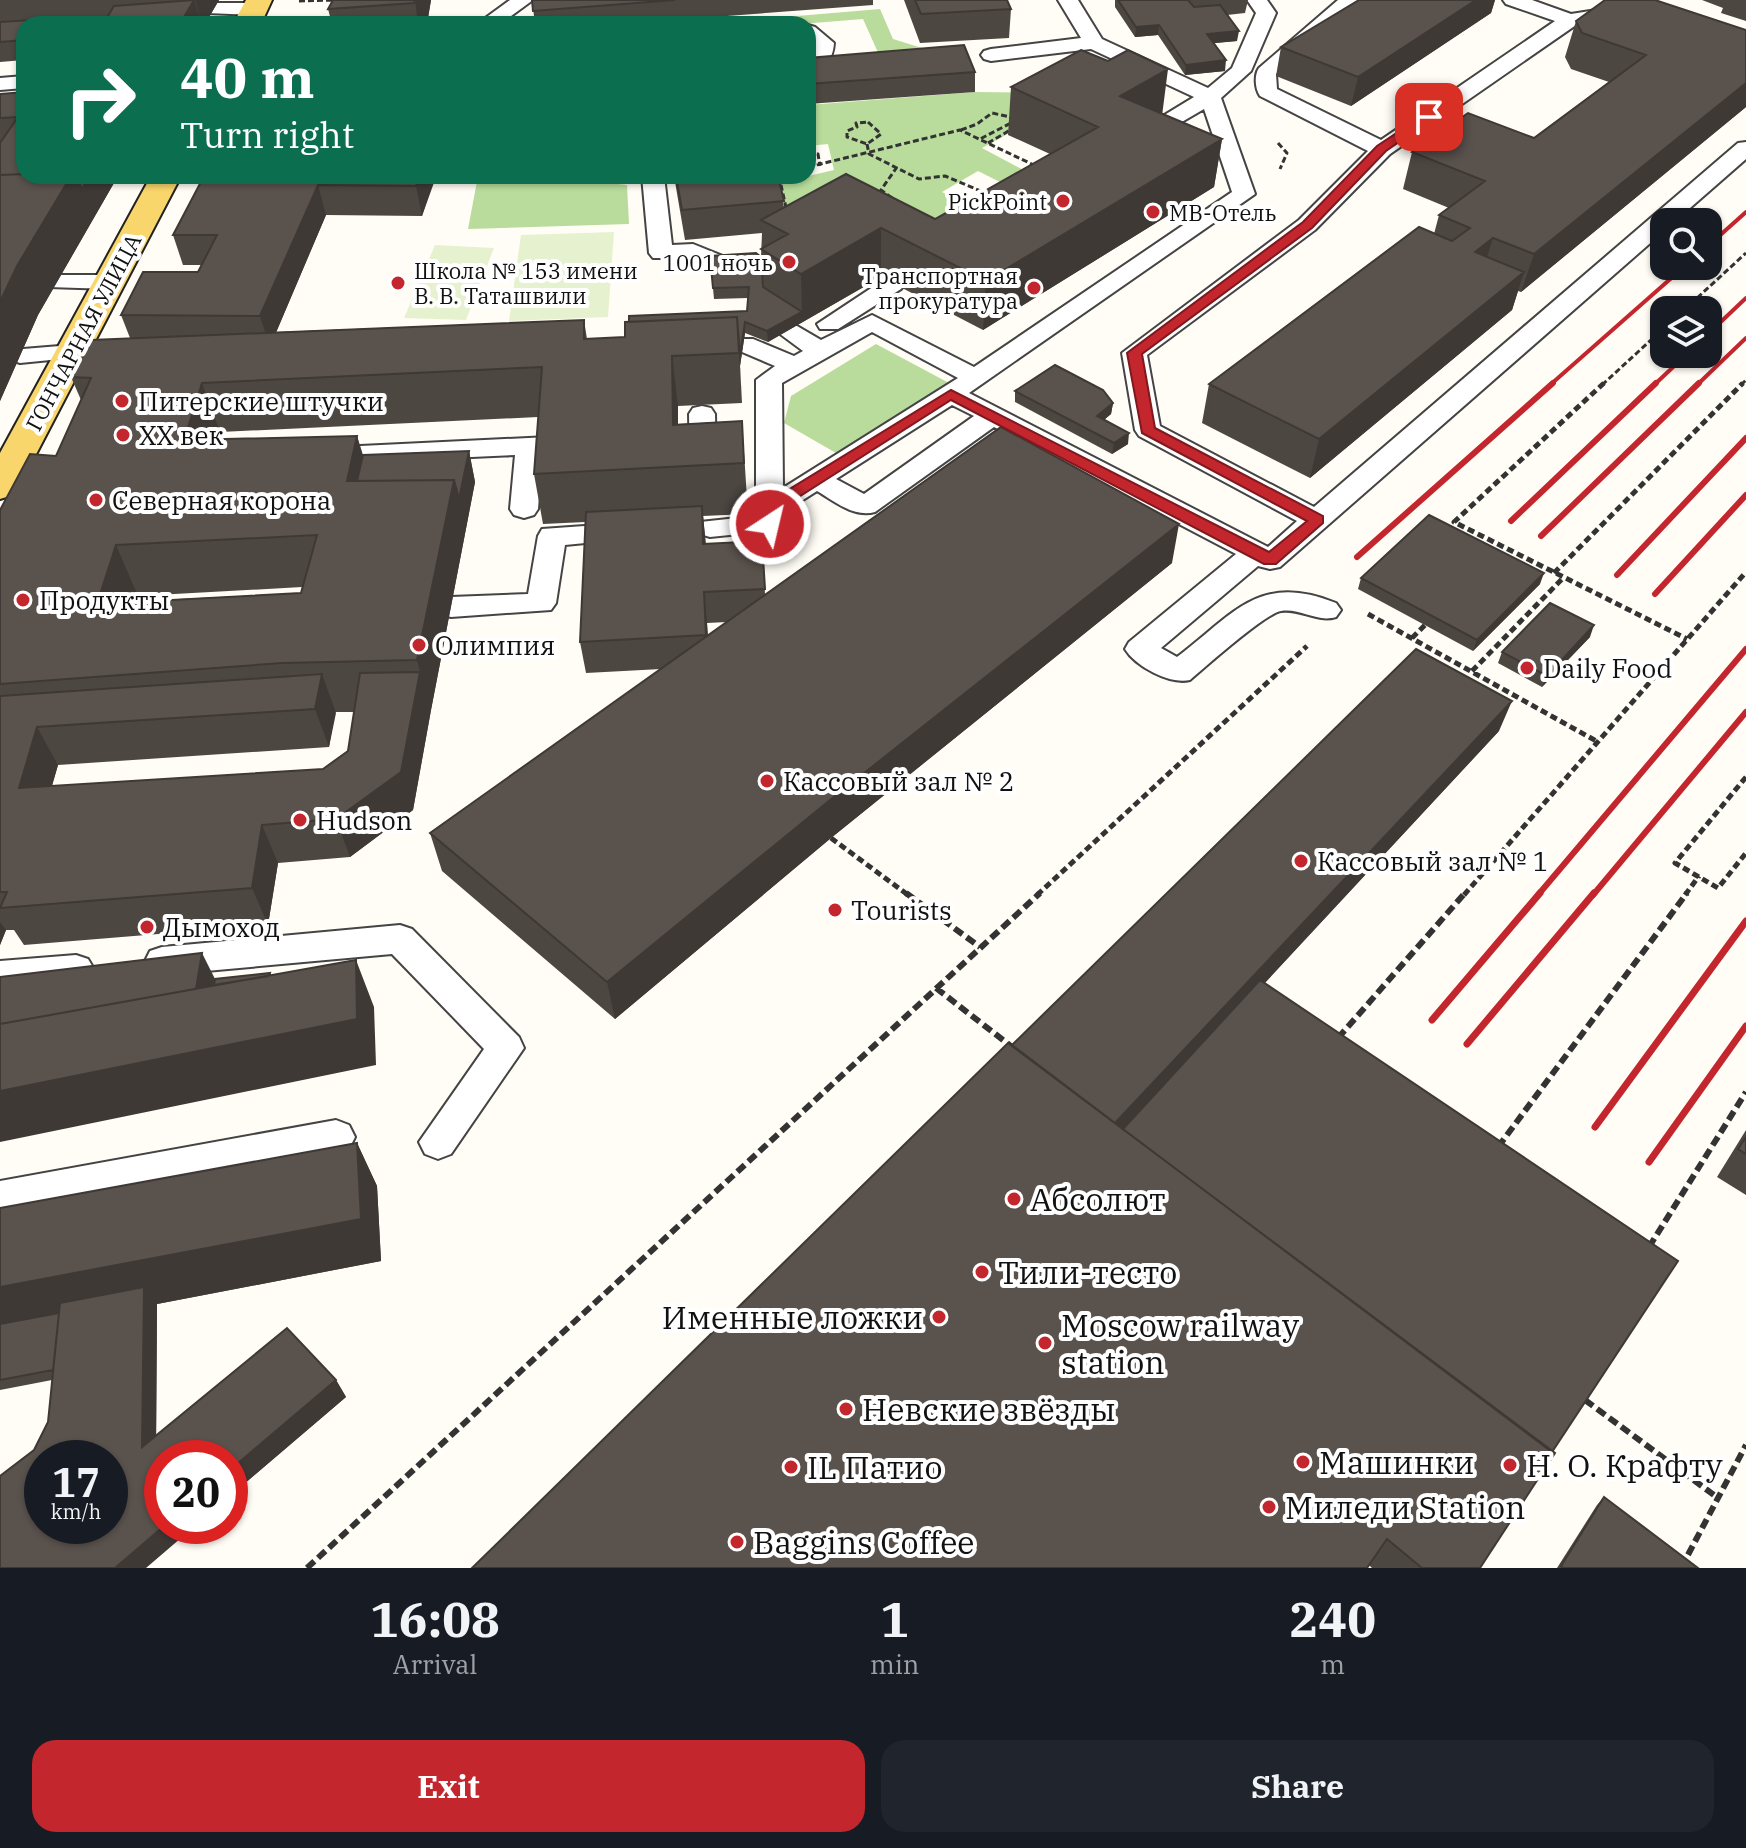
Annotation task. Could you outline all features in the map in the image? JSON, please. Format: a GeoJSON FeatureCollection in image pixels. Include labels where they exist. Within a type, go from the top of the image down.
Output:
{"type":"FeatureCollection","features":[{"type":"Feature","properties":{"kind":"main road","name":"ГОНЧАРНАЯ УЛИЦА"},"geometry":{"type":"LineString","coordinates":[[12,474],[72,352],[162,184]]}},
{"type":"Feature","properties":{"kind":"lane"},"geometry":{"type":"LineString","coordinates":[[499,16],[523,0]]}},
{"type":"Feature","properties":{"kind":"lane"},"geometry":{"type":"LineString","coordinates":[[1068,0],[1094,43]]}},
{"type":"Feature","properties":{"kind":"lane"},"geometry":{"type":"LineString","coordinates":[[1123,147],[1210,97],[1241,71],[1266,13],[1257,0]]}},
{"type":"Feature","properties":{"kind":"lane"},"geometry":{"type":"LineString","coordinates":[[1350,0],[1266,72],[1267,92],[1382,149]]}},
{"type":"Feature","properties":{"kind":"lane"},"geometry":{"type":"LineString","coordinates":[[1513,0],[1570,20]]}},
{"type":"Feature","properties":{"kind":"lane"},"geometry":{"type":"LineString","coordinates":[[213,9],[254,11]]}},
{"type":"Feature","properties":{"kind":"lane"},"geometry":{"type":"LineString","coordinates":[[1317,520],[1148,430],[1134,353],[1307,225],[1382,149],[1570,20],[1638,9]]}},
{"type":"Feature","properties":{"kind":"lane"},"geometry":{"type":"LineString","coordinates":[[816,37],[824,43],[823,55],[816,62]]}},
{"type":"Feature","properties":{"kind":"lane"},"geometry":{"type":"LineString","coordinates":[[772,507],[951,394],[1244,194],[1210,97],[1094,43],[991,55]]}},
{"type":"Feature","properties":{"kind":"lane"},"geometry":{"type":"LineString","coordinates":[[951,394],[1270,560],[1746,148]]}},
{"type":"Feature","properties":{"kind":"lane"},"geometry":{"type":"LineString","coordinates":[[654,184],[661,253],[693,251],[727,266]]}},
{"type":"Feature","properties":{"kind":"lane"},"geometry":{"type":"LineString","coordinates":[[56,282],[110,282]]}},
{"type":"Feature","properties":{"kind":"lane"},"geometry":{"type":"LineString","coordinates":[[697,528],[770,524],[769,380],[794,365],[823,338],[893,284]]}},
{"type":"Feature","properties":{"kind":"lane"},"geometry":{"type":"LineString","coordinates":[[788,331],[823,338],[872,322],[975,377]]}},
{"type":"Feature","properties":{"kind":"lane"},"geometry":{"type":"LineString","coordinates":[[744,344],[794,365]]}},
{"type":"Feature","properties":{"kind":"lane"},"geometry":{"type":"LineString","coordinates":[[20,355],[72,352]]}},
{"type":"Feature","properties":{"kind":"lane"},"geometry":{"type":"LineString","coordinates":[[816,479],[865,506],[992,416]]}},
{"type":"Feature","properties":{"kind":"lane"},"geometry":{"type":"LineString","coordinates":[[694,430],[703,465]]}},
{"type":"Feature","properties":{"kind":"lane"},"geometry":{"type":"LineString","coordinates":[[291,457],[539,446],[524,509]]}},
{"type":"Feature","properties":{"kind":"lane"},"geometry":{"type":"LineString","coordinates":[[451,607],[541,603],[552,536],[654,530]]}},
{"type":"Feature","properties":{"kind":"lane"},"geometry":{"type":"LineString","coordinates":[[1257,552],[1140,649],[1179,672],[1252,612],[1267,603],[1284,599],[1306,601],[1322,624]]}},
{"type":"Feature","properties":{"kind":"lane"},"geometry":{"type":"LineString","coordinates":[[0,976],[400,939],[506,1048],[438,1142]]}},
{"type":"Feature","properties":{"kind":"lane"},"geometry":{"type":"LineString","coordinates":[[0,1199],[336,1137]]}},
{"type":"Feature","properties":{"kind":"path"},"geometry":{"type":"LineString","coordinates":[[289,1],[337,0]]}},
{"type":"Feature","properties":{"kind":"path"},"geometry":{"type":"LineString","coordinates":[[816,166],[960,130],[977,124],[992,113],[1010,117],[1013,122],[980,140]]}},
{"type":"Feature","properties":{"kind":"path"},"geometry":{"type":"LineString","coordinates":[[868,122],[881,134],[867,144],[852,141],[847,137],[847,131],[857,127],[856,123],[868,122]]}},
{"type":"Feature","properties":{"kind":"path"},"geometry":{"type":"LineString","coordinates":[[988,143],[1024,122]]}},
{"type":"Feature","properties":{"kind":"path"},"geometry":{"type":"LineString","coordinates":[[960,130],[1040,168]]}},
{"type":"Feature","properties":{"kind":"path"},"geometry":{"type":"LineString","coordinates":[[867,144],[869,154]]}},
{"type":"Feature","properties":{"kind":"path"},"geometry":{"type":"LineString","coordinates":[[816,154],[820,166]]}},
{"type":"Feature","properties":{"kind":"path"},"geometry":{"type":"LineString","coordinates":[[869,154],[919,179],[945,176],[989,195]]}},
{"type":"Feature","properties":{"kind":"path"},"geometry":{"type":"LineString","coordinates":[[897,167],[881,190],[901,203]]}},
{"type":"Feature","properties":{"kind":"path"},"geometry":{"type":"LineString","coordinates":[[781,184],[787,213]]}},
{"type":"Feature","properties":{"kind":"path"},"geometry":{"type":"LineString","coordinates":[[1699,296],[1746,253]]}},
{"type":"Feature","properties":{"kind":"path"},"geometry":{"type":"LineString","coordinates":[[1650,341],[1454,522],[1687,639]]}},
{"type":"Feature","properties":{"kind":"path"},"geometry":{"type":"LineString","coordinates":[[1554,573],[1746,380]]}},
{"type":"Feature","properties":{"kind":"path"},"geometry":{"type":"LineString","coordinates":[[1497,553],[1504,547]]}},
{"type":"Feature","properties":{"kind":"path"},"geometry":{"type":"LineString","coordinates":[[1334,1042],[1746,572]]}},
{"type":"Feature","properties":{"kind":"path"},"geometry":{"type":"LineString","coordinates":[[1472,671],[1564,577]]}},
{"type":"Feature","properties":{"kind":"path"},"geometry":{"type":"LineString","coordinates":[[1364,612],[1598,742]]}},
{"type":"Feature","properties":{"kind":"path"},"geometry":{"type":"LineString","coordinates":[[312,1566],[980,947],[1322,624]]}},
{"type":"Feature","properties":{"kind":"path"},"geometry":{"type":"LineString","coordinates":[[1412,638],[1425,625]]}},
{"type":"Feature","properties":{"kind":"path"},"geometry":{"type":"LineString","coordinates":[[1746,777],[1675,863],[1718,888],[1746,853]]}},
{"type":"Feature","properties":{"kind":"path"},"geometry":{"type":"LineString","coordinates":[[831,838],[980,947]]}},
{"type":"Feature","properties":{"kind":"path"},"geometry":{"type":"LineString","coordinates":[[1495,1151],[1699,876]]}},
{"type":"Feature","properties":{"kind":"path"},"geometry":{"type":"LineString","coordinates":[[936,988],[1014,1049]]}},
{"type":"Feature","properties":{"kind":"path"},"geometry":{"type":"LineString","coordinates":[[1645,1253],[1746,1092]]}},
{"type":"Feature","properties":{"kind":"path"},"geometry":{"type":"LineString","coordinates":[[1585,1400],[1718,1498]]}},
{"type":"Feature","properties":{"kind":"path"},"geometry":{"type":"LineString","coordinates":[[1681,1568],[1746,1445]]}},
{"type":"Feature","properties":{"kind":"green space"},"geometry":{"type":"Polygon","coordinates":[[[880,9],[893,39],[951,57],[880,57],[863,19],[816,23],[816,16],[798,16],[880,9]]]}},
{"type":"Feature","properties":{"kind":"green space"},"geometry":{"type":"Polygon","coordinates":[[[975,92],[1082,93],[982,148],[1029,173],[1006,185],[978,171],[942,192],[971,208],[904,247],[785,231],[773,184],[816,184],[816,174],[834,170],[828,144],[816,145],[816,104],[975,92]]]}},
{"type":"Feature","properties":{"kind":"green space"},"geometry":{"type":"Polygon","coordinates":[[[476,184],[627,185],[629,224],[468,229],[476,184]]]}},
{"type":"Feature","properties":{"kind":"green space"},"geometry":{"type":"Polygon","coordinates":[[[614,232],[608,317],[509,321],[521,235],[614,232]]]}},
{"type":"Feature","properties":{"kind":"green space"},"geometry":{"type":"Polygon","coordinates":[[[435,245],[494,248],[466,320],[404,318],[435,245]]]}},
{"type":"Feature","properties":{"kind":"green space"},"geometry":{"type":"Polygon","coordinates":[[[876,344],[949,383],[836,453],[784,423],[791,396],[876,344]]]}},
{"type":"Feature","properties":{"kind":"building"},"geometry":{"type":"Polygon","coordinates":[[[194,0],[185,16],[108,16],[114,6],[194,0]]]}},
{"type":"Feature","properties":{"kind":"building"},"geometry":{"type":"Polygon","coordinates":[[[333,0],[415,0],[414,3],[328,9],[333,0]]]}},
{"type":"Feature","properties":{"kind":"building"},"geometry":{"type":"Polygon","coordinates":[[[532,0],[675,0],[533,11],[532,0]]]}},
{"type":"Feature","properties":{"kind":"building"},"geometry":{"type":"Polygon","coordinates":[[[915,0],[1007,0],[1011,9],[921,14],[915,0]]]}},
{"type":"Feature","properties":{"kind":"building"},"geometry":{"type":"Polygon","coordinates":[[[1118,0],[1188,0],[1194,7],[1220,5],[1239,31],[1207,34],[1226,60],[1186,65],[1159,25],[1136,27],[1118,0]]]}},
{"type":"Feature","properties":{"kind":"building"},"geometry":{"type":"Polygon","coordinates":[[[1359,0],[1476,0],[1358,77],[1281,47],[1359,0]]]}},
{"type":"Feature","properties":{"kind":"building"},"geometry":{"type":"Polygon","coordinates":[[[1605,0],[1655,0],[1746,30],[1746,83],[1534,254],[1493,238],[1475,252],[1524,272],[1319,439],[1209,384],[1419,227],[1452,241],[1470,228],[1439,215],[1485,181],[1412,152],[1468,113],[1534,138],[1646,55],[1582,33],[1576,21],[1605,0]]]}},
{"type":"Feature","properties":{"kind":"building"},"geometry":{"type":"Polygon","coordinates":[[[16,21],[16,41],[0,42],[0,22],[16,21]]]}},
{"type":"Feature","properties":{"kind":"building"},"geometry":{"type":"Polygon","coordinates":[[[964,45],[975,72],[816,83],[816,57],[964,45]]]}},
{"type":"Feature","properties":{"kind":"building"},"geometry":{"type":"Polygon","coordinates":[[[1081,50],[1108,61],[1128,50],[1168,69],[1120,96],[1222,139],[986,281],[881,228],[801,274],[761,249],[788,234],[761,220],[846,174],[935,219],[1098,127],[1011,87],[1081,50]]]}},
{"type":"Feature","properties":{"kind":"building"},"geometry":{"type":"Polygon","coordinates":[[[16,93],[16,117],[0,118],[0,94],[16,93]]]}},
{"type":"Feature","properties":{"kind":"building"},"geometry":{"type":"Polygon","coordinates":[[[16,120],[16,174],[0,175],[0,143],[16,120]]]}},
{"type":"Feature","properties":{"kind":"building"},"geometry":{"type":"Polygon","coordinates":[[[16,174],[16,184],[66,184],[17,266],[0,302],[0,175],[16,174]]]}},
{"type":"Feature","properties":{"kind":"building"},"geometry":{"type":"Polygon","coordinates":[[[200,184],[417,184],[318,185],[260,316],[121,315],[143,272],[198,272],[217,235],[173,235],[200,184]]]}},
{"type":"Feature","properties":{"kind":"building"},"geometry":{"type":"Polygon","coordinates":[[[677,184],[780,184],[784,201],[682,210],[677,184]]]}},
{"type":"Feature","properties":{"kind":"building"},"geometry":{"type":"Polygon","coordinates":[[[756,253],[761,257],[763,287],[802,312],[767,331],[745,322],[740,355],[737,317],[629,322],[629,316],[747,311],[749,287],[713,288],[710,256],[756,253]]]}},
{"type":"Feature","properties":{"kind":"building"},"geometry":{"type":"Polygon","coordinates":[[[737,317],[739,353],[672,356],[673,425],[742,421],[744,463],[534,474],[542,367],[202,383],[184,440],[357,436],[347,481],[454,480],[417,660],[282,663],[0,684],[0,510],[30,454],[56,456],[91,378],[71,377],[91,340],[584,320],[584,339],[625,337],[625,322],[737,317]],[[317,535],[116,545],[97,604],[301,593],[317,535]]]}},
{"type":"Feature","properties":{"kind":"building"},"geometry":{"type":"Polygon","coordinates":[[[1055,365],[1103,390],[1113,403],[1097,416],[1129,433],[1114,443],[1015,391],[1055,365]]]}},
{"type":"Feature","properties":{"kind":"building"},"geometry":{"type":"Polygon","coordinates":[[[1001,427],[1179,524],[830,800],[607,982],[430,833],[1001,427]]]}},
{"type":"Feature","properties":{"kind":"building"},"geometry":{"type":"Polygon","coordinates":[[[469,451],[459,499],[454,480],[357,481],[363,455],[469,451]]]}},
{"type":"Feature","properties":{"kind":"building"},"geometry":{"type":"Polygon","coordinates":[[[702,506],[703,544],[762,541],[765,589],[704,592],[706,635],[580,642],[586,512],[702,506]]]}},
{"type":"Feature","properties":{"kind":"building"},"geometry":{"type":"Polygon","coordinates":[[[1429,515],[1544,573],[1477,640],[1361,578],[1429,515]]]}},
{"type":"Feature","properties":{"kind":"building"},"geometry":{"type":"Polygon","coordinates":[[[1550,603],[1594,625],[1547,676],[1502,652],[1550,603]]]}},
{"type":"Feature","properties":{"kind":"building","name":"Кассовый зал № 1"},"geometry":{"type":"Polygon","coordinates":[[[1416,649],[1512,701],[1115,1123],[1012,1045],[1416,649]]]}},
{"type":"Feature","properties":{"kind":"building"},"geometry":{"type":"Polygon","coordinates":[[[420,672],[401,772],[336,819],[262,825],[252,888],[0,908],[7,892],[0,892],[0,696],[322,674],[315,709],[37,727],[19,788],[323,769],[348,751],[360,673],[420,672]]]}},
{"type":"Feature","properties":{"kind":"building"},"geometry":{"type":"Polygon","coordinates":[[[202,953],[196,989],[0,1024],[0,977],[202,953]]]}},
{"type":"Feature","properties":{"kind":"building"},"geometry":{"type":"Polygon","coordinates":[[[356,960],[357,1019],[0,1091],[0,1024],[356,960]]]}},
{"type":"Feature","properties":{"kind":"building"},"geometry":{"type":"Polygon","coordinates":[[[270,973],[269,976],[214,985],[215,979],[270,973]]]}},
{"type":"Feature","properties":{"kind":"building"},"geometry":{"type":"Polygon","coordinates":[[[1260,980],[1678,1261],[1552,1452],[1123,1129],[1260,980]]]}},
{"type":"Feature","properties":{"kind":"building","name":"Moscow railway station"},"geometry":{"type":"Polygon","coordinates":[[[1008,1043],[1555,1453],[1480,1568],[1422,1568],[1387,1539],[1367,1568],[472,1568],[1008,1043]]]}},
{"type":"Feature","properties":{"kind":"building"},"geometry":{"type":"Polygon","coordinates":[[[1746,1137],[1746,1154],[1738,1149],[1746,1137]]]}},
{"type":"Feature","properties":{"kind":"building"},"geometry":{"type":"Polygon","coordinates":[[[357,1143],[361,1219],[0,1287],[0,1208],[357,1143]]]}},
{"type":"Feature","properties":{"kind":"building"},"geometry":{"type":"Polygon","coordinates":[[[144,1287],[144,1543],[115,1568],[0,1568],[0,1476],[24,1458],[24,1544],[128,1544],[128,1440],[39,1440],[48,1422],[60,1303],[144,1287]]]}},
{"type":"Feature","properties":{"kind":"building"},"geometry":{"type":"Polygon","coordinates":[[[59,1313],[53,1370],[0,1380],[0,1324],[59,1313]]]}},
{"type":"Feature","properties":{"kind":"building"},"geometry":{"type":"Polygon","coordinates":[[[287,1328],[336,1380],[248,1455],[248,1440],[151,1440],[287,1328]]]}},
{"type":"Feature","properties":{"kind":"building"},"geometry":{"type":"Polygon","coordinates":[[[1604,1497],[1698,1568],[1563,1568],[1561,1566],[1604,1497]]]}},
{"type":"Feature","properties":{"kind":"railway"},"geometry":{"type":"LineString","coordinates":[[1722,233],[1746,212]]}},
{"type":"Feature","properties":{"kind":"railway"},"geometry":{"type":"LineString","coordinates":[[1550,385],[1669,280]]}},
{"type":"Feature","properties":{"kind":"railway"},"geometry":{"type":"LineString","coordinates":[[1722,321],[1746,298]]}},
{"type":"Feature","properties":{"kind":"railway"},"geometry":{"type":"LineString","coordinates":[[1697,385],[1746,338]]}},
{"type":"Feature","properties":{"kind":"railway"},"geometry":{"type":"LineString","coordinates":[[1654,385],[1672,368]]}},
{"type":"Feature","properties":{"kind":"railway"},"geometry":{"type":"LineString","coordinates":[[1357,557],[1553,383]]}},
{"type":"Feature","properties":{"kind":"railway"},"geometry":{"type":"LineString","coordinates":[[1511,521],[1656,383]]}},
{"type":"Feature","properties":{"kind":"railway"},"geometry":{"type":"LineString","coordinates":[[1541,536],[1699,383]]}},
{"type":"Feature","properties":{"kind":"railway"},"geometry":{"type":"LineString","coordinates":[[1617,575],[1746,438]]}},
{"type":"Feature","properties":{"kind":"railway"},"geometry":{"type":"LineString","coordinates":[[1655,594],[1746,495]]}},
{"type":"Feature","properties":{"kind":"railway"},"geometry":{"type":"LineString","coordinates":[[1538,895],[1746,649]]}},
{"type":"Feature","properties":{"kind":"railway"},"geometry":{"type":"LineString","coordinates":[[1593,895],[1746,712]]}},
{"type":"Feature","properties":{"kind":"railway"},"geometry":{"type":"LineString","coordinates":[[1432,1020],[1540,893]]}},
{"type":"Feature","properties":{"kind":"railway"},"geometry":{"type":"LineString","coordinates":[[1467,1044],[1594,893]]}},
{"type":"Feature","properties":{"kind":"railway"},"geometry":{"type":"LineString","coordinates":[[1595,1127],[1746,921]]}},
{"type":"Feature","properties":{"kind":"railway"},"geometry":{"type":"LineString","coordinates":[[1649,1162],[1746,1026]]}},
{"type":"Feature","properties":{"kind":"place","name":"PickPoint"},"geometry":{"type":"Point","coordinates":[1063,201]}},
{"type":"Feature","properties":{"kind":"place","name":"МВ-Отель"},"geometry":{"type":"Point","coordinates":[1153,212]}},
{"type":"Feature","properties":{"kind":"place","name":"1001 ночь"},"geometry":{"type":"Point","coordinates":[789,262]}},
{"type":"Feature","properties":{"kind":"place","name":"Школа № 153 имени В. В. Таташвили"},"geometry":{"type":"Point","coordinates":[398,283]}},
{"type":"Feature","properties":{"kind":"place","name":"Транспортная прокуратура"},"geometry":{"type":"Point","coordinates":[1034,288]}},
{"type":"Feature","properties":{"kind":"place","name":"Питерские штучки"},"geometry":{"type":"Point","coordinates":[122,401]}},
{"type":"Feature","properties":{"kind":"place","name":"XX век"},"geometry":{"type":"Point","coordinates":[123,435]}},
{"type":"Feature","properties":{"kind":"place","name":"Северная корона"},"geometry":{"type":"Point","coordinates":[96,500]}},
{"type":"Feature","properties":{"kind":"place","name":"Продукты"},"geometry":{"type":"Point","coordinates":[23,600]}},
{"type":"Feature","properties":{"kind":"place","name":"Олимпия"},"geometry":{"type":"Point","coordinates":[419,645]}},
{"type":"Feature","properties":{"kind":"place","name":"Daily Food"},"geometry":{"type":"Point","coordinates":[1527,668]}},
{"type":"Feature","properties":{"kind":"place","name":"Кассовый зал № 2"},"geometry":{"type":"Point","coordinates":[767,781]}},
{"type":"Feature","properties":{"kind":"place","name":"Hudson"},"geometry":{"type":"Point","coordinates":[300,820]}},
{"type":"Feature","properties":{"kind":"place","name":"Кассовый зал № 1"},"geometry":{"type":"Point","coordinates":[1301,861]}},
{"type":"Feature","properties":{"kind":"place","name":"Tourists"},"geometry":{"type":"Point","coordinates":[835,910]}},
{"type":"Feature","properties":{"kind":"place","name":"Дымоход"},"geometry":{"type":"Point","coordinates":[147,927]}},
{"type":"Feature","properties":{"kind":"place","name":"Абсолют"},"geometry":{"type":"Point","coordinates":[1014,1199]}},
{"type":"Feature","properties":{"kind":"place","name":"Тили-тесто"},"geometry":{"type":"Point","coordinates":[982,1272]}},
{"type":"Feature","properties":{"kind":"place","name":"Именные ложки"},"geometry":{"type":"Point","coordinates":[939,1317]}},
{"type":"Feature","properties":{"kind":"place","name":"Moscow railway station"},"geometry":{"type":"Point","coordinates":[1045,1343]}},
{"type":"Feature","properties":{"kind":"place","name":"Невские звёзды"},"geometry":{"type":"Point","coordinates":[846,1409]}},
{"type":"Feature","properties":{"kind":"place","name":"Машинки"},"geometry":{"type":"Point","coordinates":[1303,1462]}},
{"type":"Feature","properties":{"kind":"place","name":"Н. О. Крафту"},"geometry":{"type":"Point","coordinates":[1510,1465]}},
{"type":"Feature","properties":{"kind":"place","name":"IL Патио"},"geometry":{"type":"Point","coordinates":[791,1467]}},
{"type":"Feature","properties":{"kind":"place","name":"Миледи Station"},"geometry":{"type":"Point","coordinates":[1269,1507]}},
{"type":"Feature","properties":{"kind":"place","name":"Baggins Coffee"},"geometry":{"type":"Point","coordinates":[737,1542]}},
{"type":"Feature","properties":{"kind":"route"},"geometry":{"type":"LineString","coordinates":[[770,524],[772,507],[951,394],[1078,463],[1270,560],[1317,520],[1148,430],[1134,353],[1307,225],[1382,149],[1429,117]]}}]}
